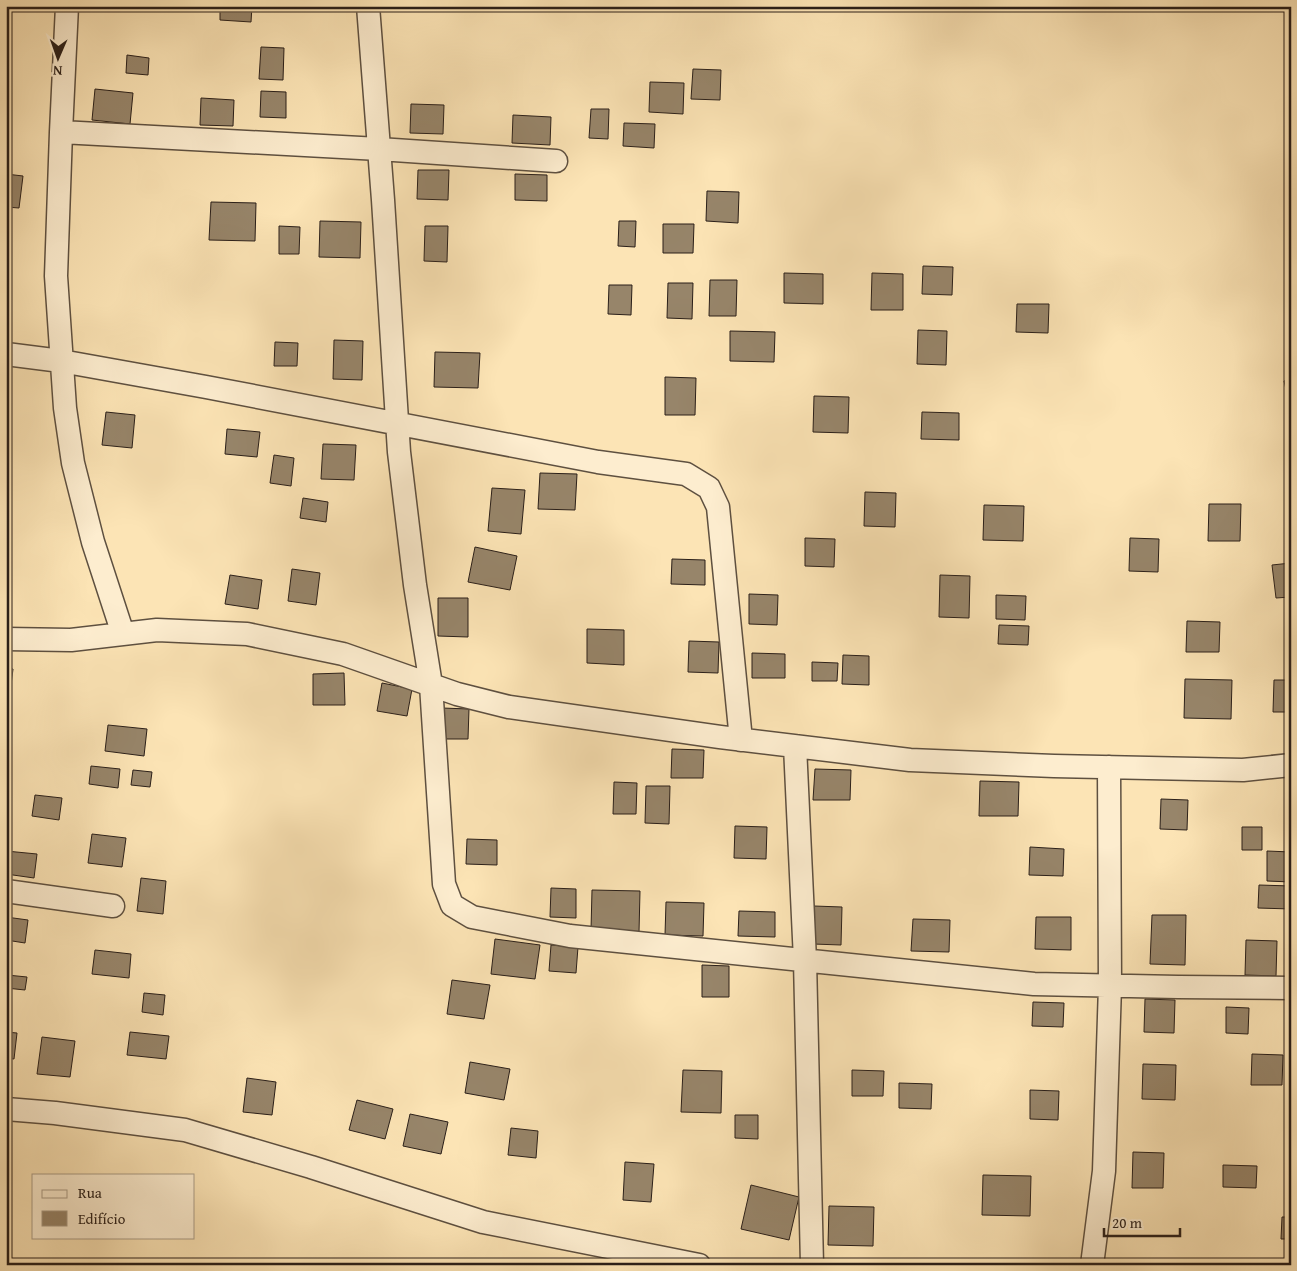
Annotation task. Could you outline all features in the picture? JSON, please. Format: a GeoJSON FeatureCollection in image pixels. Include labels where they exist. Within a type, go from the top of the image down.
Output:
{"type":"FeatureCollection","features":[{"type":"Feature","properties":{"kind":"street"},"geometry":{"type":"LineString","coordinates":[[67,6],[56,276],[65,408],[73,463],[93,542],[123,634]]}},
{"type":"Feature","properties":{"kind":"street"},"geometry":{"type":"LineString","coordinates":[[368,6],[399,452],[415,585],[432,685],[444,884],[452,905],[472,917],[570,936],[1034,984],[1291,988]]}},
{"type":"Feature","properties":{"kind":"street"},"geometry":{"type":"LineString","coordinates":[[61,132],[379,149],[556,161]]}},
{"type":"Feature","properties":{"kind":"street"},"geometry":{"type":"LineString","coordinates":[[6,354],[61,361],[598,462],[686,474],[709,488],[718,506],[741,740]]}},
{"type":"Feature","properties":{"kind":"street"},"geometry":{"type":"LineString","coordinates":[[6,638],[71,640],[157,630],[247,634],[343,654],[457,694],[509,706],[741,740],[910,760],[1242,770],[1291,765]]}},
{"type":"Feature","properties":{"kind":"street"},"geometry":{"type":"LineString","coordinates":[[794,746],[804,960],[812,1265]]}},
{"type":"Feature","properties":{"kind":"street"},"geometry":{"type":"LineString","coordinates":[[1092,1265],[1104,1171],[1110,986],[1109,767]]}},
{"type":"Feature","properties":{"kind":"street"},"geometry":{"type":"LineString","coordinates":[[6,891],[113,906]]}},
{"type":"Feature","properties":{"kind":"street"},"geometry":{"type":"LineString","coordinates":[[6,1109],[55,1113],[185,1130],[310,1167],[483,1222],[699,1265]]}},
{"type":"Feature","properties":{"kind":"building"},"geometry":{"type":"Polygon","coordinates":[[[220,6],[252,6],[251,22],[220,20],[220,6]]]}},
{"type":"Feature","properties":{"kind":"building"},"geometry":{"type":"Polygon","coordinates":[[[261,47],[284,48],[283,80],[259,79],[261,47]]]}},
{"type":"Feature","properties":{"kind":"building"},"geometry":{"type":"Polygon","coordinates":[[[127,55],[149,58],[148,75],[126,73],[127,55]]]}},
{"type":"Feature","properties":{"kind":"building"},"geometry":{"type":"Polygon","coordinates":[[[693,69],[721,70],[720,100],[691,99],[693,69]]]}},
{"type":"Feature","properties":{"kind":"building"},"geometry":{"type":"Polygon","coordinates":[[[650,82],[684,83],[683,114],[649,112],[650,82]]]}},
{"type":"Feature","properties":{"kind":"building"},"geometry":{"type":"Polygon","coordinates":[[[95,89],[133,93],[130,124],[92,120],[95,89]]]}},
{"type":"Feature","properties":{"kind":"building"},"geometry":{"type":"Polygon","coordinates":[[[261,91],[286,92],[286,118],[260,117],[261,91]]]}},
{"type":"Feature","properties":{"kind":"building"},"geometry":{"type":"Polygon","coordinates":[[[201,98],[234,100],[233,126],[200,125],[201,98]]]}},
{"type":"Feature","properties":{"kind":"building"},"geometry":{"type":"Polygon","coordinates":[[[411,104],[444,105],[443,134],[410,133],[411,104]]]}},
{"type":"Feature","properties":{"kind":"building"},"geometry":{"type":"Polygon","coordinates":[[[591,109],[609,109],[608,139],[589,138],[591,109]]]}},
{"type":"Feature","properties":{"kind":"building"},"geometry":{"type":"Polygon","coordinates":[[[513,115],[551,117],[550,145],[512,143],[513,115]]]}},
{"type":"Feature","properties":{"kind":"building"},"geometry":{"type":"Polygon","coordinates":[[[624,123],[655,124],[654,148],[623,146],[624,123]]]}},
{"type":"Feature","properties":{"kind":"building"},"geometry":{"type":"Polygon","coordinates":[[[418,170],[449,170],[448,200],[417,199],[418,170]]]}},
{"type":"Feature","properties":{"kind":"building"},"geometry":{"type":"Polygon","coordinates":[[[6,174],[23,176],[19,208],[6,207],[6,174]]]}},
{"type":"Feature","properties":{"kind":"building"},"geometry":{"type":"Polygon","coordinates":[[[515,174],[547,175],[547,201],[515,200],[515,174]]]}},
{"type":"Feature","properties":{"kind":"building"},"geometry":{"type":"Polygon","coordinates":[[[707,191],[739,192],[738,223],[706,221],[707,191]]]}},
{"type":"Feature","properties":{"kind":"building"},"geometry":{"type":"Polygon","coordinates":[[[211,202],[256,203],[255,241],[209,240],[211,202]]]}},
{"type":"Feature","properties":{"kind":"building"},"geometry":{"type":"Polygon","coordinates":[[[320,221],[361,222],[360,258],[319,257],[320,221]]]}},
{"type":"Feature","properties":{"kind":"building"},"geometry":{"type":"Polygon","coordinates":[[[619,221],[636,221],[635,247],[618,246],[619,221]]]}},
{"type":"Feature","properties":{"kind":"building"},"geometry":{"type":"Polygon","coordinates":[[[663,224],[694,224],[693,253],[663,253],[663,224]]]}},
{"type":"Feature","properties":{"kind":"building"},"geometry":{"type":"Polygon","coordinates":[[[279,226],[300,227],[299,254],[279,254],[279,226]]]}},
{"type":"Feature","properties":{"kind":"building"},"geometry":{"type":"Polygon","coordinates":[[[425,226],[448,226],[447,262],[424,261],[425,226]]]}},
{"type":"Feature","properties":{"kind":"building"},"geometry":{"type":"Polygon","coordinates":[[[923,266],[953,267],[952,295],[922,294],[923,266]]]}},
{"type":"Feature","properties":{"kind":"building"},"geometry":{"type":"Polygon","coordinates":[[[784,273],[823,274],[823,304],[784,303],[784,273]]]}},
{"type":"Feature","properties":{"kind":"building"},"geometry":{"type":"Polygon","coordinates":[[[872,273],[903,274],[903,310],[871,310],[872,273]]]}},
{"type":"Feature","properties":{"kind":"building"},"geometry":{"type":"Polygon","coordinates":[[[710,280],[737,280],[736,316],[709,316],[710,280]]]}},
{"type":"Feature","properties":{"kind":"building"},"geometry":{"type":"Polygon","coordinates":[[[668,283],[693,283],[692,319],[667,318],[668,283]]]}},
{"type":"Feature","properties":{"kind":"building"},"geometry":{"type":"Polygon","coordinates":[[[609,285],[632,285],[631,315],[608,314],[609,285]]]}},
{"type":"Feature","properties":{"kind":"building"},"geometry":{"type":"Polygon","coordinates":[[[1017,304],[1049,304],[1048,333],[1016,332],[1017,304]]]}},
{"type":"Feature","properties":{"kind":"building"},"geometry":{"type":"Polygon","coordinates":[[[918,330],[947,331],[946,365],[917,364],[918,330]]]}},
{"type":"Feature","properties":{"kind":"building"},"geometry":{"type":"Polygon","coordinates":[[[730,331],[775,332],[774,362],[730,361],[730,331]]]}},
{"type":"Feature","properties":{"kind":"building"},"geometry":{"type":"Polygon","coordinates":[[[334,340],[363,341],[362,380],[333,379],[334,340]]]}},
{"type":"Feature","properties":{"kind":"building"},"geometry":{"type":"Polygon","coordinates":[[[275,342],[298,343],[297,366],[274,366],[275,342]]]}},
{"type":"Feature","properties":{"kind":"building"},"geometry":{"type":"Polygon","coordinates":[[[435,352],[480,353],[478,388],[434,387],[435,352]]]}},
{"type":"Feature","properties":{"kind":"building"},"geometry":{"type":"Polygon","coordinates":[[[665,377],[696,378],[695,415],[665,415],[665,377]]]}},
{"type":"Feature","properties":{"kind":"building"},"geometry":{"type":"Polygon","coordinates":[[[1291,379],[1291,411],[1284,381],[1291,379]]]}},
{"type":"Feature","properties":{"kind":"building"},"geometry":{"type":"Polygon","coordinates":[[[814,396],[849,397],[848,433],[813,432],[814,396]]]}},
{"type":"Feature","properties":{"kind":"building"},"geometry":{"type":"Polygon","coordinates":[[[106,412],[135,415],[132,448],[102,445],[106,412]]]}},
{"type":"Feature","properties":{"kind":"building"},"geometry":{"type":"Polygon","coordinates":[[[922,412],[959,413],[959,440],[921,439],[922,412]]]}},
{"type":"Feature","properties":{"kind":"building"},"geometry":{"type":"Polygon","coordinates":[[[227,429],[260,432],[257,457],[225,454],[227,429]]]}},
{"type":"Feature","properties":{"kind":"building"},"geometry":{"type":"Polygon","coordinates":[[[323,444],[356,445],[354,480],[321,479],[323,444]]]}},
{"type":"Feature","properties":{"kind":"building"},"geometry":{"type":"Polygon","coordinates":[[[274,455],[294,458],[291,486],[270,483],[274,455]]]}},
{"type":"Feature","properties":{"kind":"building"},"geometry":{"type":"Polygon","coordinates":[[[540,473],[577,474],[575,510],[538,509],[540,473]]]}},
{"type":"Feature","properties":{"kind":"building"},"geometry":{"type":"Polygon","coordinates":[[[492,488],[525,490],[521,534],[488,531],[492,488]]]}},
{"type":"Feature","properties":{"kind":"building"},"geometry":{"type":"Polygon","coordinates":[[[865,492],[896,493],[895,527],[864,526],[865,492]]]}},
{"type":"Feature","properties":{"kind":"building"},"geometry":{"type":"Polygon","coordinates":[[[303,498],[328,502],[326,522],[300,518],[303,498]]]}},
{"type":"Feature","properties":{"kind":"building"},"geometry":{"type":"Polygon","coordinates":[[[1209,504],[1241,504],[1240,541],[1208,541],[1209,504]]]}},
{"type":"Feature","properties":{"kind":"building"},"geometry":{"type":"Polygon","coordinates":[[[984,505],[1024,506],[1023,541],[983,540],[984,505]]]}},
{"type":"Feature","properties":{"kind":"building"},"geometry":{"type":"Polygon","coordinates":[[[805,538],[835,539],[834,567],[805,566],[805,538]]]}},
{"type":"Feature","properties":{"kind":"building"},"geometry":{"type":"Polygon","coordinates":[[[1130,538],[1159,539],[1158,572],[1129,571],[1130,538]]]}},
{"type":"Feature","properties":{"kind":"building"},"geometry":{"type":"Polygon","coordinates":[[[475,547],[517,556],[510,590],[468,582],[475,547]]]}},
{"type":"Feature","properties":{"kind":"building"},"geometry":{"type":"Polygon","coordinates":[[[672,559],[705,560],[705,585],[671,584],[672,559]]]}},
{"type":"Feature","properties":{"kind":"building"},"geometry":{"type":"Polygon","coordinates":[[[1291,563],[1291,597],[1276,598],[1272,565],[1291,563]]]}},
{"type":"Feature","properties":{"kind":"building"},"geometry":{"type":"Polygon","coordinates":[[[292,569],[320,573],[316,605],[288,601],[292,569]]]}},
{"type":"Feature","properties":{"kind":"building"},"geometry":{"type":"Polygon","coordinates":[[[230,575],[262,580],[258,609],[225,604],[230,575]]]}},
{"type":"Feature","properties":{"kind":"building"},"geometry":{"type":"Polygon","coordinates":[[[940,575],[970,576],[969,618],[939,617],[940,575]]]}},
{"type":"Feature","properties":{"kind":"building"},"geometry":{"type":"Polygon","coordinates":[[[749,594],[778,595],[777,625],[749,624],[749,594]]]}},
{"type":"Feature","properties":{"kind":"building"},"geometry":{"type":"Polygon","coordinates":[[[996,595],[1026,596],[1025,620],[996,619],[996,595]]]}},
{"type":"Feature","properties":{"kind":"building"},"geometry":{"type":"Polygon","coordinates":[[[438,598],[468,598],[468,637],[438,636],[438,598]]]}},
{"type":"Feature","properties":{"kind":"building"},"geometry":{"type":"Polygon","coordinates":[[[1187,621],[1220,622],[1219,652],[1186,652],[1187,621]]]}},
{"type":"Feature","properties":{"kind":"building"},"geometry":{"type":"Polygon","coordinates":[[[999,625],[1029,626],[1028,645],[998,644],[999,625]]]}},
{"type":"Feature","properties":{"kind":"building"},"geometry":{"type":"Polygon","coordinates":[[[587,629],[624,630],[624,665],[587,663],[587,629]]]}},
{"type":"Feature","properties":{"kind":"building"},"geometry":{"type":"Polygon","coordinates":[[[689,641],[719,642],[718,673],[688,672],[689,641]]]}},
{"type":"Feature","properties":{"kind":"building"},"geometry":{"type":"Polygon","coordinates":[[[752,653],[785,654],[785,678],[752,678],[752,653]]]}},
{"type":"Feature","properties":{"kind":"building"},"geometry":{"type":"Polygon","coordinates":[[[843,655],[869,656],[869,685],[842,684],[843,655]]]}},
{"type":"Feature","properties":{"kind":"building"},"geometry":{"type":"Polygon","coordinates":[[[812,662],[838,663],[837,681],[812,681],[812,662]]]}},
{"type":"Feature","properties":{"kind":"building"},"geometry":{"type":"Polygon","coordinates":[[[6,668],[13,669],[10,693],[6,692],[6,668]]]}},
{"type":"Feature","properties":{"kind":"building"},"geometry":{"type":"Polygon","coordinates":[[[344,673],[345,705],[313,705],[313,674],[344,673]]]}},
{"type":"Feature","properties":{"kind":"building"},"geometry":{"type":"Polygon","coordinates":[[[1185,679],[1232,680],[1231,719],[1184,718],[1185,679]]]}},
{"type":"Feature","properties":{"kind":"building"},"geometry":{"type":"Polygon","coordinates":[[[1274,680],[1291,680],[1291,712],[1273,712],[1274,680]]]}},
{"type":"Feature","properties":{"kind":"building"},"geometry":{"type":"Polygon","coordinates":[[[382,683],[412,689],[407,716],[377,711],[382,683]]]}},
{"type":"Feature","properties":{"kind":"building"},"geometry":{"type":"Polygon","coordinates":[[[442,708],[469,709],[468,739],[441,739],[442,708]]]}},
{"type":"Feature","properties":{"kind":"building"},"geometry":{"type":"Polygon","coordinates":[[[108,725],[147,729],[144,756],[105,751],[108,725]]]}},
{"type":"Feature","properties":{"kind":"building"},"geometry":{"type":"Polygon","coordinates":[[[672,749],[704,750],[703,778],[671,778],[672,749]]]}},
{"type":"Feature","properties":{"kind":"building"},"geometry":{"type":"Polygon","coordinates":[[[91,766],[120,769],[118,788],[89,784],[91,766]]]}},
{"type":"Feature","properties":{"kind":"building"},"geometry":{"type":"Polygon","coordinates":[[[815,769],[851,770],[850,800],[813,800],[815,769]]]}},
{"type":"Feature","properties":{"kind":"building"},"geometry":{"type":"Polygon","coordinates":[[[133,770],[152,772],[150,787],[131,785],[133,770]]]}},
{"type":"Feature","properties":{"kind":"building"},"geometry":{"type":"Polygon","coordinates":[[[980,781],[1019,782],[1018,816],[979,816],[980,781]]]}},
{"type":"Feature","properties":{"kind":"building"},"geometry":{"type":"Polygon","coordinates":[[[614,782],[637,783],[636,814],[613,814],[614,782]]]}},
{"type":"Feature","properties":{"kind":"building"},"geometry":{"type":"Polygon","coordinates":[[[646,786],[670,786],[669,824],[645,823],[646,786]]]}},
{"type":"Feature","properties":{"kind":"building"},"geometry":{"type":"Polygon","coordinates":[[[35,795],[62,798],[59,820],[32,816],[35,795]]]}},
{"type":"Feature","properties":{"kind":"building"},"geometry":{"type":"Polygon","coordinates":[[[1161,799],[1188,800],[1187,830],[1160,829],[1161,799]]]}},
{"type":"Feature","properties":{"kind":"building"},"geometry":{"type":"Polygon","coordinates":[[[735,826],[767,827],[766,859],[734,858],[735,826]]]}},
{"type":"Feature","properties":{"kind":"building"},"geometry":{"type":"Polygon","coordinates":[[[1242,827],[1262,827],[1262,850],[1242,850],[1242,827]]]}},
{"type":"Feature","properties":{"kind":"building"},"geometry":{"type":"Polygon","coordinates":[[[92,834],[126,838],[122,867],[88,863],[92,834]]]}},
{"type":"Feature","properties":{"kind":"building"},"geometry":{"type":"Polygon","coordinates":[[[467,839],[497,840],[497,865],[466,864],[467,839]]]}},
{"type":"Feature","properties":{"kind":"building"},"geometry":{"type":"Polygon","coordinates":[[[1030,847],[1064,849],[1063,876],[1029,875],[1030,847]]]}},
{"type":"Feature","properties":{"kind":"building"},"geometry":{"type":"Polygon","coordinates":[[[6,851],[37,854],[34,878],[6,874],[6,851]]]}},
{"type":"Feature","properties":{"kind":"building"},"geometry":{"type":"Polygon","coordinates":[[[1267,851],[1291,852],[1291,882],[1267,881],[1267,851]]]}},
{"type":"Feature","properties":{"kind":"building"},"geometry":{"type":"Polygon","coordinates":[[[141,878],[166,881],[163,914],[137,911],[141,878]]]}},
{"type":"Feature","properties":{"kind":"building"},"geometry":{"type":"Polygon","coordinates":[[[1259,885],[1291,886],[1291,909],[1258,908],[1259,885]]]}},
{"type":"Feature","properties":{"kind":"building"},"geometry":{"type":"Polygon","coordinates":[[[551,888],[576,889],[576,918],[550,917],[551,888]]]}},
{"type":"Feature","properties":{"kind":"building"},"geometry":{"type":"Polygon","coordinates":[[[592,890],[640,891],[639,932],[591,930],[592,890]]]}},
{"type":"Feature","properties":{"kind":"building"},"geometry":{"type":"Polygon","coordinates":[[[666,902],[704,903],[703,936],[665,935],[666,902]]]}},
{"type":"Feature","properties":{"kind":"building"},"geometry":{"type":"Polygon","coordinates":[[[814,906],[842,907],[841,945],[813,944],[814,906]]]}},
{"type":"Feature","properties":{"kind":"building"},"geometry":{"type":"Polygon","coordinates":[[[739,911],[775,912],[775,937],[738,936],[739,911]]]}},
{"type":"Feature","properties":{"kind":"building"},"geometry":{"type":"Polygon","coordinates":[[[1152,915],[1186,915],[1185,965],[1150,964],[1152,915]]]}},
{"type":"Feature","properties":{"kind":"building"},"geometry":{"type":"Polygon","coordinates":[[[6,917],[28,920],[25,943],[6,940],[6,917]]]}},
{"type":"Feature","properties":{"kind":"building"},"geometry":{"type":"Polygon","coordinates":[[[1036,917],[1071,917],[1071,950],[1035,949],[1036,917]]]}},
{"type":"Feature","properties":{"kind":"building"},"geometry":{"type":"Polygon","coordinates":[[[913,919],[950,920],[949,952],[911,951],[913,919]]]}},
{"type":"Feature","properties":{"kind":"building"},"geometry":{"type":"Polygon","coordinates":[[[495,939],[540,945],[535,979],[491,974],[495,939]]]}},
{"type":"Feature","properties":{"kind":"building"},"geometry":{"type":"Polygon","coordinates":[[[1246,940],[1277,941],[1276,976],[1245,975],[1246,940]]]}},
{"type":"Feature","properties":{"kind":"building"},"geometry":{"type":"Polygon","coordinates":[[[551,945],[578,947],[576,973],[549,971],[551,945]]]}},
{"type":"Feature","properties":{"kind":"building"},"geometry":{"type":"Polygon","coordinates":[[[95,950],[131,954],[129,978],[92,974],[95,950]]]}},
{"type":"Feature","properties":{"kind":"building"},"geometry":{"type":"Polygon","coordinates":[[[702,965],[729,966],[729,997],[702,997],[702,965]]]}},
{"type":"Feature","properties":{"kind":"building"},"geometry":{"type":"Polygon","coordinates":[[[7,975],[27,977],[25,990],[6,988],[7,975]]]}},
{"type":"Feature","properties":{"kind":"building"},"geometry":{"type":"Polygon","coordinates":[[[452,980],[490,985],[484,1019],[447,1014],[452,980]]]}},
{"type":"Feature","properties":{"kind":"building"},"geometry":{"type":"Polygon","coordinates":[[[144,993],[165,995],[163,1015],[142,1012],[144,993]]]}},
{"type":"Feature","properties":{"kind":"building"},"geometry":{"type":"Polygon","coordinates":[[[1145,999],[1175,1000],[1174,1033],[1144,1032],[1145,999]]]}},
{"type":"Feature","properties":{"kind":"building"},"geometry":{"type":"Polygon","coordinates":[[[1033,1002],[1064,1003],[1063,1027],[1032,1026],[1033,1002]]]}},
{"type":"Feature","properties":{"kind":"building"},"geometry":{"type":"Polygon","coordinates":[[[1226,1007],[1249,1008],[1248,1034],[1226,1033],[1226,1007]]]}},
{"type":"Feature","properties":{"kind":"building"},"geometry":{"type":"Polygon","coordinates":[[[6,1032],[17,1033],[14,1059],[6,1058],[6,1032]]]}},
{"type":"Feature","properties":{"kind":"building"},"geometry":{"type":"Polygon","coordinates":[[[130,1032],[169,1036],[166,1059],[127,1055],[130,1032]]]}},
{"type":"Feature","properties":{"kind":"building"},"geometry":{"type":"Polygon","coordinates":[[[42,1037],[75,1041],[70,1077],[37,1074],[42,1037]]]}},
{"type":"Feature","properties":{"kind":"building"},"geometry":{"type":"Polygon","coordinates":[[[1252,1054],[1283,1055],[1282,1085],[1251,1085],[1252,1054]]]}},
{"type":"Feature","properties":{"kind":"building"},"geometry":{"type":"Polygon","coordinates":[[[470,1062],[510,1069],[504,1100],[465,1093],[470,1062]]]}},
{"type":"Feature","properties":{"kind":"building"},"geometry":{"type":"Polygon","coordinates":[[[1143,1064],[1176,1065],[1175,1100],[1142,1099],[1143,1064]]]}},
{"type":"Feature","properties":{"kind":"building"},"geometry":{"type":"Polygon","coordinates":[[[683,1070],[722,1071],[721,1113],[681,1112],[683,1070]]]}},
{"type":"Feature","properties":{"kind":"building"},"geometry":{"type":"Polygon","coordinates":[[[852,1070],[884,1071],[883,1096],[852,1096],[852,1070]]]}},
{"type":"Feature","properties":{"kind":"building"},"geometry":{"type":"Polygon","coordinates":[[[247,1078],[276,1082],[272,1115],[243,1112],[247,1078]]]}},
{"type":"Feature","properties":{"kind":"building"},"geometry":{"type":"Polygon","coordinates":[[[899,1083],[932,1084],[931,1109],[899,1108],[899,1083]]]}},
{"type":"Feature","properties":{"kind":"building"},"geometry":{"type":"Polygon","coordinates":[[[1030,1090],[1059,1091],[1058,1120],[1030,1119],[1030,1090]]]}},
{"type":"Feature","properties":{"kind":"building"},"geometry":{"type":"Polygon","coordinates":[[[357,1100],[393,1109],[385,1139],[349,1130],[357,1100]]]}},
{"type":"Feature","properties":{"kind":"building"},"geometry":{"type":"Polygon","coordinates":[[[410,1114],[448,1122],[441,1154],[403,1146],[410,1114]]]}},
{"type":"Feature","properties":{"kind":"building"},"geometry":{"type":"Polygon","coordinates":[[[735,1115],[758,1115],[758,1139],[735,1138],[735,1115]]]}},
{"type":"Feature","properties":{"kind":"building"},"geometry":{"type":"Polygon","coordinates":[[[511,1128],[538,1131],[536,1158],[508,1155],[511,1128]]]}},
{"type":"Feature","properties":{"kind":"building"},"geometry":{"type":"Polygon","coordinates":[[[1133,1152],[1164,1153],[1163,1188],[1132,1188],[1133,1152]]]}},
{"type":"Feature","properties":{"kind":"building"},"geometry":{"type":"Polygon","coordinates":[[[625,1162],[654,1164],[651,1202],[623,1200],[625,1162]]]}},
{"type":"Feature","properties":{"kind":"building"},"geometry":{"type":"Polygon","coordinates":[[[1223,1165],[1257,1166],[1256,1188],[1223,1187],[1223,1165]]]}},
{"type":"Feature","properties":{"kind":"building"},"geometry":{"type":"Polygon","coordinates":[[[983,1175],[1031,1176],[1030,1216],[982,1215],[983,1175]]]}},
{"type":"Feature","properties":{"kind":"building"},"geometry":{"type":"Polygon","coordinates":[[[751,1185],[799,1197],[789,1240],[741,1229],[751,1185]]]}},
{"type":"Feature","properties":{"kind":"building"},"geometry":{"type":"Polygon","coordinates":[[[829,1206],[874,1207],[873,1246],[828,1245],[829,1206]]]}},
{"type":"Feature","properties":{"kind":"building"},"geometry":{"type":"Polygon","coordinates":[[[1282,1217],[1291,1217],[1291,1239],[1281,1239],[1282,1217]]]}}]}
